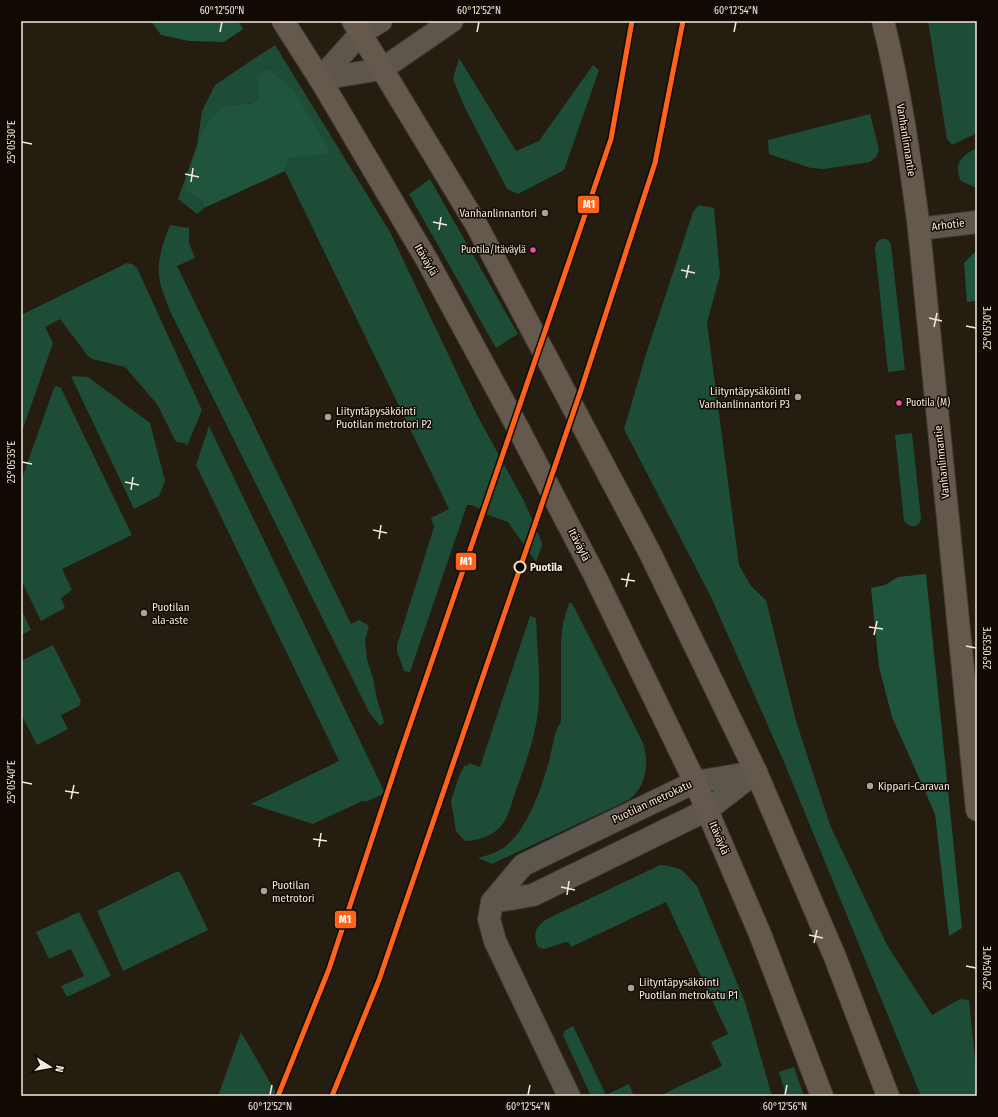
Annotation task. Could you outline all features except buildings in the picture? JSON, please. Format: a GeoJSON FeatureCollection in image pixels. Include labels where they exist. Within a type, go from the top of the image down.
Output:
{"type":"FeatureCollection","features":[{"type":"Feature","properties":{"kind":"main road","name":"Itäväylä"},"geometry":{"type":"LineString","coordinates":[[282,21],[320,79],[427,260],[520,430],[594,574],[695,782],[760,934],[822,1096]]}},
{"type":"Feature","properties":{"kind":"main road","name":"Vanhanlinnantie"},"geometry":{"type":"LineString","coordinates":[[883,21],[896,75],[919,229],[977,810]]}},
{"type":"Feature","properties":{"kind":"main road"},"geometry":{"type":"LineString","coordinates":[[357,27],[476,224],[649,551],[756,772],[835,957],[888,1096]]}},
{"type":"Feature","properties":{"kind":"street"},"geometry":{"type":"LineString","coordinates":[[320,79],[357,27],[381,21]]}},
{"type":"Feature","properties":{"kind":"street"},"geometry":{"type":"LineString","coordinates":[[320,79],[382,69],[452,21]]}},
{"type":"Feature","properties":{"kind":"street","name":"Arhotie"},"geometry":{"type":"LineString","coordinates":[[919,229],[977,222]]}},
{"type":"Feature","properties":{"kind":"street"},"geometry":{"type":"LineString","coordinates":[[568,1096],[495,941],[489,919],[492,902],[533,895],[707,810],[756,772]]}},
{"type":"Feature","properties":{"kind":"street","name":"Puotilan metrokatu"},"geometry":{"type":"LineString","coordinates":[[492,902],[523,865],[695,782],[756,772]]}},
{"type":"Feature","properties":{"kind":"green space"},"geometry":{"type":"Polygon","coordinates":[[[151,21],[238,21],[243,29],[224,42],[189,41],[161,35],[151,21]]]}},
{"type":"Feature","properties":{"kind":"green space"},"geometry":{"type":"Polygon","coordinates":[[[928,21],[977,21],[977,133],[952,145],[947,139],[928,21]]]}},
{"type":"Feature","properties":{"kind":"green space"},"geometry":{"type":"Polygon","coordinates":[[[275,45],[390,232],[477,415],[524,501],[541,540],[542,546],[536,562],[508,522],[480,512],[480,509],[472,505],[467,505],[410,672],[404,671],[397,651],[397,645],[434,527],[431,518],[449,509],[285,171],[289,158],[331,152],[257,76],[258,98],[252,103],[234,105],[202,131],[199,144],[202,200],[204,208],[197,214],[178,199],[197,145],[202,111],[215,85],[275,45]]]}},
{"type":"Feature","properties":{"kind":"green space"},"geometry":{"type":"Polygon","coordinates":[[[459,58],[516,151],[539,141],[593,65],[599,70],[564,170],[518,194],[507,189],[464,106],[453,79],[459,58]]]}},
{"type":"Feature","properties":{"kind":"green space"},"geometry":{"type":"Polygon","coordinates":[[[268,69],[292,88],[331,153],[289,158],[285,171],[204,208],[202,200],[184,190],[202,131],[220,108],[252,103],[258,98],[257,76],[268,69]]]}},
{"type":"Feature","properties":{"kind":"green space"},"geometry":{"type":"Polygon","coordinates":[[[870,114],[879,150],[876,157],[870,162],[824,169],[811,168],[769,154],[768,140],[870,114]]]}},
{"type":"Feature","properties":{"kind":"green space"},"geometry":{"type":"Polygon","coordinates":[[[977,148],[977,188],[961,181],[958,165],[963,157],[977,148]]]}},
{"type":"Feature","properties":{"kind":"green space"},"geometry":{"type":"Polygon","coordinates":[[[430,179],[518,334],[496,348],[409,194],[430,179]]]}},
{"type":"Feature","properties":{"kind":"green space"},"geometry":{"type":"Polygon","coordinates":[[[699,205],[714,208],[720,275],[707,323],[739,565],[751,586],[766,600],[796,721],[830,825],[887,945],[932,1015],[960,999],[969,1000],[977,1079],[977,1096],[921,1096],[784,762],[711,597],[624,429],[647,351],[693,212],[699,205]]]}},
{"type":"Feature","properties":{"kind":"green space"},"geometry":{"type":"Polygon","coordinates":[[[170,225],[189,228],[189,243],[195,258],[177,266],[351,624],[359,620],[369,626],[365,640],[367,660],[384,722],[380,726],[369,712],[169,309],[159,276],[159,263],[165,237],[170,225]]]}},
{"type":"Feature","properties":{"kind":"green space"},"geometry":{"type":"Polygon","coordinates":[[[881,239],[886,239],[891,245],[905,370],[888,372],[875,248],[877,242],[881,239]]]}},
{"type":"Feature","properties":{"kind":"green space"},"geometry":{"type":"Polygon","coordinates":[[[977,250],[977,301],[967,302],[964,263],[977,250]]]}},
{"type":"Feature","properties":{"kind":"green space"},"geometry":{"type":"Polygon","coordinates":[[[127,263],[132,264],[137,268],[202,410],[187,446],[185,443],[176,442],[157,404],[125,367],[92,359],[88,356],[60,319],[45,327],[53,343],[21,434],[21,315],[127,263]]]}},
{"type":"Feature","properties":{"kind":"green space"},"geometry":{"type":"Polygon","coordinates":[[[71,376],[88,377],[150,423],[165,481],[159,496],[134,509],[71,376]]]}},
{"type":"Feature","properties":{"kind":"green space"},"geometry":{"type":"Polygon","coordinates":[[[56,386],[61,388],[132,535],[62,569],[72,590],[61,598],[65,608],[41,621],[21,580],[21,481],[56,386]]]}},
{"type":"Feature","properties":{"kind":"green space"},"geometry":{"type":"Polygon","coordinates":[[[209,426],[385,793],[368,801],[362,801],[313,824],[251,804],[339,761],[196,465],[209,426]]]}},
{"type":"Feature","properties":{"kind":"green space"},"geometry":{"type":"Polygon","coordinates":[[[912,433],[921,518],[919,524],[914,526],[906,524],[904,521],[895,435],[912,433]]]}},
{"type":"Feature","properties":{"kind":"green space"},"geometry":{"type":"Polygon","coordinates":[[[926,574],[962,928],[949,936],[935,814],[892,717],[879,667],[871,588],[885,585],[898,577],[926,574]]]}},
{"type":"Feature","properties":{"kind":"green space"},"geometry":{"type":"Polygon","coordinates":[[[569,603],[572,603],[643,743],[646,757],[644,779],[637,792],[625,801],[492,864],[478,858],[496,852],[508,844],[517,835],[525,823],[543,781],[555,734],[561,722],[561,641],[563,623],[569,603]]]}},
{"type":"Feature","properties":{"kind":"green space"},"geometry":{"type":"Polygon","coordinates":[[[21,609],[31,630],[21,635],[21,609]]]}},
{"type":"Feature","properties":{"kind":"green space"},"geometry":{"type":"Polygon","coordinates":[[[530,616],[536,618],[539,668],[538,710],[531,746],[507,817],[495,832],[478,839],[465,841],[456,831],[451,801],[459,776],[465,765],[468,766],[469,763],[480,767],[530,616]]]}},
{"type":"Feature","properties":{"kind":"green space"},"geometry":{"type":"Polygon","coordinates":[[[53,645],[81,701],[79,706],[61,715],[68,729],[37,745],[21,714],[21,661],[53,645]]]}},
{"type":"Feature","properties":{"kind":"green space"},"geometry":{"type":"Polygon","coordinates":[[[660,865],[682,870],[697,886],[745,1002],[772,1096],[659,1096],[722,1066],[711,1042],[728,1034],[666,902],[571,947],[569,943],[566,942],[544,949],[538,947],[535,934],[540,924],[547,919],[660,865]]]}},
{"type":"Feature","properties":{"kind":"green space"},"geometry":{"type":"Polygon","coordinates":[[[176,872],[181,874],[208,930],[123,971],[97,911],[176,872]]]}},
{"type":"Feature","properties":{"kind":"green space"},"geometry":{"type":"Polygon","coordinates":[[[79,912],[111,976],[67,997],[61,986],[84,976],[71,949],[49,959],[36,932],[79,912]]]}},
{"type":"Feature","properties":{"kind":"green space"},"geometry":{"type":"Polygon","coordinates":[[[573,1026],[606,1095],[629,1084],[634,1096],[591,1096],[563,1035],[564,1031],[573,1026]]]}},
{"type":"Feature","properties":{"kind":"green space"},"geometry":{"type":"Polygon","coordinates":[[[241,1032],[278,1096],[218,1096],[241,1032]]]}},
{"type":"Feature","properties":{"kind":"green space"},"geometry":{"type":"Polygon","coordinates":[[[794,1067],[804,1096],[786,1096],[779,1072],[794,1067]]]}},
{"type":"Feature","properties":{"kind":"transit line","name":"M1"},"geometry":{"type":"LineString","coordinates":[[278,1096],[329,969],[400,754],[611,139],[632,21]]}},
{"type":"Feature","properties":{"kind":"transit line","name":"M1"},"geometry":{"type":"LineString","coordinates":[[332,1096],[379,980],[581,390],[655,163],[683,21]]}},
{"type":"Feature","properties":{"kind":"place","name":"Vanhanlinnantori"},"geometry":{"type":"Point","coordinates":[545,213]}},
{"type":"Feature","properties":{"kind":"place","name":"Puotila/Itäväylä"},"geometry":{"type":"Point","coordinates":[533,250]}},
{"type":"Feature","properties":{"kind":"place","name":"Liityntäpysäköinti Vanhanlinnantori P3"},"geometry":{"type":"Point","coordinates":[798,397]}},
{"type":"Feature","properties":{"kind":"place","name":"Puotila (M)"},"geometry":{"type":"Point","coordinates":[899,403]}},
{"type":"Feature","properties":{"kind":"place","name":"Liityntäpysäköinti Puotilan metrotori P2"},"geometry":{"type":"Point","coordinates":[328,417]}},
{"type":"Feature","properties":{"kind":"place","name":"Puotila"},"geometry":{"type":"Point","coordinates":[520,567]}},
{"type":"Feature","properties":{"kind":"place","name":"Puotilan ala-aste"},"geometry":{"type":"Point","coordinates":[144,613]}},
{"type":"Feature","properties":{"kind":"place","name":"Kippari-Caravan"},"geometry":{"type":"Point","coordinates":[870,786]}},
{"type":"Feature","properties":{"kind":"place","name":"Puotilan metrotori"},"geometry":{"type":"Point","coordinates":[264,891]}},
{"type":"Feature","properties":{"kind":"place","name":"Liityntäpysäköinti Puotilan metrokatu P1"},"geometry":{"type":"Point","coordinates":[631,988]}}]}
